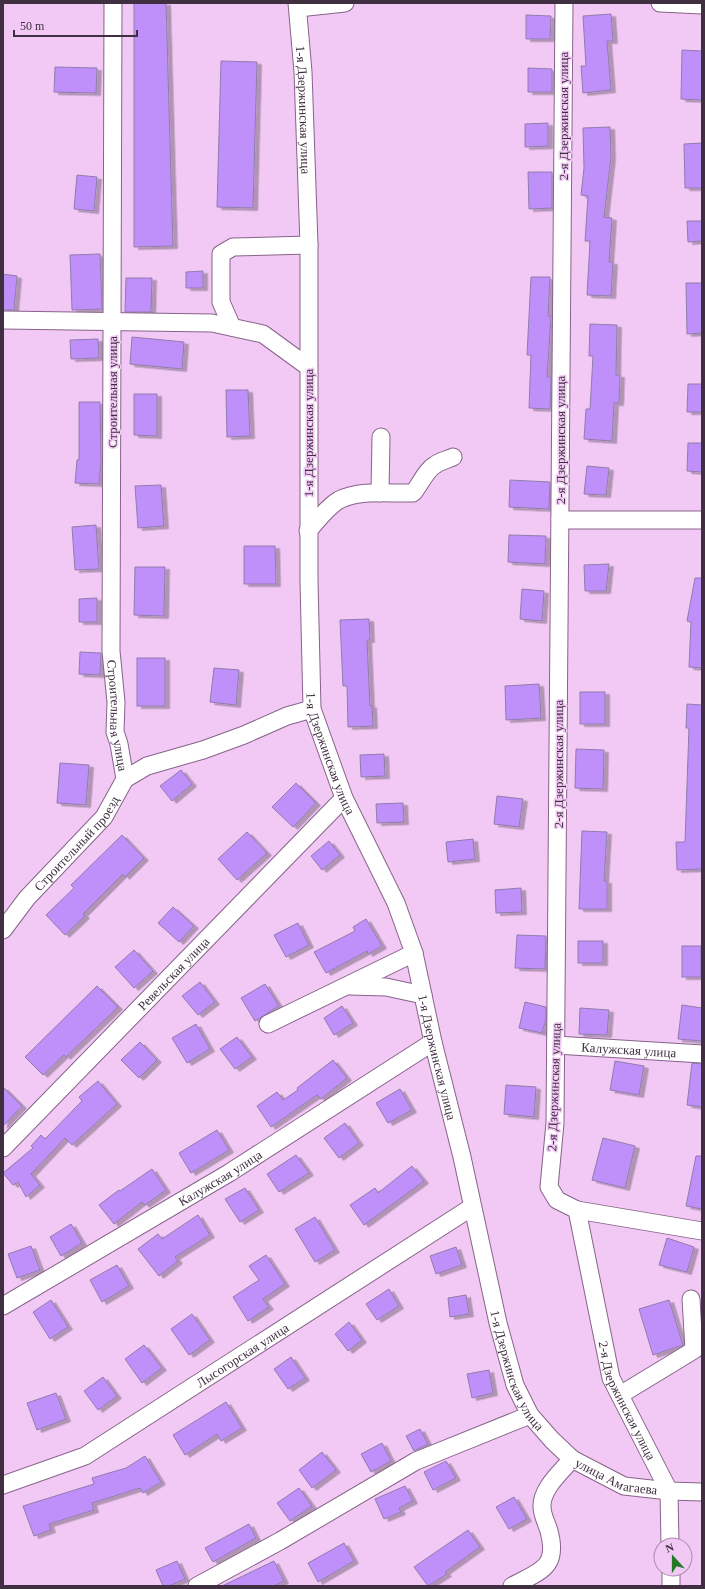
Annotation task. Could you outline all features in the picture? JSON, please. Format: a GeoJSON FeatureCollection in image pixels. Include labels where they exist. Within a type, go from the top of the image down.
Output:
{"type":"FeatureCollection","features":[{"type":"Feature","properties":{"kind":"street","name":"Строительная улица"},"geometry":{"type":"LineString","coordinates":[[112,3],[111,651],[116,702],[115,732],[119,744],[125,779]]}},
{"type":"Feature","properties":{"kind":"street"},"geometry":{"type":"LineString","coordinates":[[297,6],[345,3]]}},
{"type":"Feature","properties":{"kind":"street","name":"2-я Дзержинская улица"},"geometry":{"type":"LineString","coordinates":[[564,3],[555,1124],[549,1187],[557,1200],[577,1210],[611,1378],[669,1491]]}},
{"type":"Feature","properties":{"kind":"street"},"geometry":{"type":"LineString","coordinates":[[660,3],[702,5]]}},
{"type":"Feature","properties":{"kind":"street","name":"1-я Дзержинская улица"},"geometry":{"type":"LineString","coordinates":[[297,6],[303,80],[309,245],[307,366],[308,531],[312,709],[344,798],[396,903],[414,953],[433,1042],[462,1158],[498,1323],[515,1385],[530,1414],[552,1440],[572,1458]]}},
{"type":"Feature","properties":{"kind":"street"},"geometry":{"type":"LineString","coordinates":[[232,327],[221,302],[221,254],[233,247],[309,245]]}},
{"type":"Feature","properties":{"kind":"street"},"geometry":{"type":"LineString","coordinates":[[3,320],[112,320],[212,323],[263,334],[307,366]]}},
{"type":"Feature","properties":{"kind":"street"},"geometry":{"type":"LineString","coordinates":[[380,493],[381,437]]}},
{"type":"Feature","properties":{"kind":"street"},"geometry":{"type":"LineString","coordinates":[[308,531],[339,501],[359,494],[413,493],[422,483],[427,472],[435,465],[453,457]]}},
{"type":"Feature","properties":{"kind":"street"},"geometry":{"type":"LineString","coordinates":[[560,520],[702,520]]}},
{"type":"Feature","properties":{"kind":"street"},"geometry":{"type":"LineString","coordinates":[[125,779],[147,766],[224,742],[287,716],[312,709]]}},
{"type":"Feature","properties":{"kind":"street","name":"Строительный проезд"},"geometry":{"type":"LineString","coordinates":[[3,930],[27,898],[104,817],[125,779]]}},
{"type":"Feature","properties":{"kind":"street","name":"Ревельская улица"},"geometry":{"type":"LineString","coordinates":[[3,1148],[344,798]]}},
{"type":"Feature","properties":{"kind":"street"},"geometry":{"type":"LineString","coordinates":[[268,1024],[414,953]]}},
{"type":"Feature","properties":{"kind":"street"},"geometry":{"type":"LineString","coordinates":[[346,986],[386,986],[423,995]]}},
{"type":"Feature","properties":{"kind":"street","name":"Калужская улица"},"geometry":{"type":"LineString","coordinates":[[3,1306],[229,1173],[433,1042]]}},
{"type":"Feature","properties":{"kind":"street","name":"Калужская улица"},"geometry":{"type":"LineString","coordinates":[[556,1045],[702,1054]]}},
{"type":"Feature","properties":{"kind":"street","name":"Лысогорская улица"},"geometry":{"type":"LineString","coordinates":[[3,1485],[85,1456],[472,1207]]}},
{"type":"Feature","properties":{"kind":"street"},"geometry":{"type":"LineString","coordinates":[[577,1210],[702,1231]]}},
{"type":"Feature","properties":{"kind":"street"},"geometry":{"type":"LineString","coordinates":[[620,1395],[694,1350],[691,1299]]}},
{"type":"Feature","properties":{"kind":"street"},"geometry":{"type":"LineString","coordinates":[[197,1586],[280,1542],[416,1461],[530,1414]]}},
{"type":"Feature","properties":{"kind":"street","name":"улица Амагаева"},"geometry":{"type":"LineString","coordinates":[[512,1586],[538,1572],[550,1562],[553,1546],[542,1507],[547,1489],[572,1458],[624,1486],[669,1491],[702,1492]]}},
{"type":"Feature","properties":{"kind":"street"},"geometry":{"type":"LineString","coordinates":[[669,1491],[670,1537]]}},
{"type":"Feature","properties":{"kind":"building"},"geometry":{"type":"Polygon","coordinates":[[[134,3],[166,3],[173,246],[134,247],[134,3]]]}},
{"type":"Feature","properties":{"kind":"building"},"geometry":{"type":"Polygon","coordinates":[[[611,14],[613,41],[607,41],[611,90],[583,93],[581,66],[586,66],[583,16],[611,14]]]}},
{"type":"Feature","properties":{"kind":"building"},"geometry":{"type":"Polygon","coordinates":[[[526,15],[551,16],[550,39],[526,39],[526,15]]]}},
{"type":"Feature","properties":{"kind":"building"},"geometry":{"type":"Polygon","coordinates":[[[682,50],[702,51],[702,100],[681,99],[682,50]]]}},
{"type":"Feature","properties":{"kind":"building"},"geometry":{"type":"Polygon","coordinates":[[[221,61],[257,62],[253,208],[217,207],[221,61]]]}},
{"type":"Feature","properties":{"kind":"building"},"geometry":{"type":"Polygon","coordinates":[[[55,67],[97,68],[96,93],[54,92],[55,67]]]}},
{"type":"Feature","properties":{"kind":"building"},"geometry":{"type":"Polygon","coordinates":[[[528,68],[552,69],[552,92],[528,92],[528,68]]]}},
{"type":"Feature","properties":{"kind":"building"},"geometry":{"type":"Polygon","coordinates":[[[548,123],[548,146],[525,147],[525,124],[548,123]]]}},
{"type":"Feature","properties":{"kind":"building"},"geometry":{"type":"Polygon","coordinates":[[[610,127],[611,157],[604,217],[612,218],[609,262],[613,262],[611,296],[587,295],[590,241],[585,241],[588,196],[581,195],[584,168],[583,128],[610,127]]]}},
{"type":"Feature","properties":{"kind":"building"},"geometry":{"type":"Polygon","coordinates":[[[702,143],[702,188],[685,188],[684,144],[702,143]]]}},
{"type":"Feature","properties":{"kind":"building"},"geometry":{"type":"Polygon","coordinates":[[[528,172],[552,172],[552,208],[529,209],[528,172]]]}},
{"type":"Feature","properties":{"kind":"building"},"geometry":{"type":"Polygon","coordinates":[[[77,175],[97,177],[94,211],[74,209],[77,175]]]}},
{"type":"Feature","properties":{"kind":"building"},"geometry":{"type":"Polygon","coordinates":[[[687,221],[702,221],[702,241],[688,242],[687,221]]]}},
{"type":"Feature","properties":{"kind":"building"},"geometry":{"type":"Polygon","coordinates":[[[100,254],[102,309],[72,310],[70,255],[100,254]]]}},
{"type":"Feature","properties":{"kind":"building"},"geometry":{"type":"Polygon","coordinates":[[[203,271],[203,288],[186,288],[186,272],[203,271]]]}},
{"type":"Feature","properties":{"kind":"building"},"geometry":{"type":"Polygon","coordinates":[[[3,274],[17,276],[14,310],[3,310],[3,274]]]}},
{"type":"Feature","properties":{"kind":"building"},"geometry":{"type":"Polygon","coordinates":[[[531,277],[550,277],[548,316],[551,316],[547,377],[551,377],[550,409],[529,408],[531,355],[527,355],[531,277]]]}},
{"type":"Feature","properties":{"kind":"building"},"geometry":{"type":"Polygon","coordinates":[[[126,278],[152,278],[151,312],[125,312],[126,278]]]}},
{"type":"Feature","properties":{"kind":"building"},"geometry":{"type":"Polygon","coordinates":[[[686,283],[702,283],[702,333],[687,334],[686,283]]]}},
{"type":"Feature","properties":{"kind":"building"},"geometry":{"type":"Polygon","coordinates":[[[590,324],[617,325],[616,375],[620,375],[619,403],[614,403],[612,441],[584,439],[586,409],[590,409],[593,356],[589,356],[590,324]]]}},
{"type":"Feature","properties":{"kind":"building"},"geometry":{"type":"Polygon","coordinates":[[[132,337],[184,342],[182,369],[130,364],[132,337]]]}},
{"type":"Feature","properties":{"kind":"building"},"geometry":{"type":"Polygon","coordinates":[[[98,339],[99,358],[71,359],[70,340],[98,339]]]}},
{"type":"Feature","properties":{"kind":"building"},"geometry":{"type":"Polygon","coordinates":[[[688,384],[702,384],[702,412],[687,412],[688,384]]]}},
{"type":"Feature","properties":{"kind":"building"},"geometry":{"type":"Polygon","coordinates":[[[226,390],[248,390],[250,436],[227,437],[226,390]]]}},
{"type":"Feature","properties":{"kind":"building"},"geometry":{"type":"Polygon","coordinates":[[[134,394],[157,394],[157,436],[134,435],[134,394]]]}},
{"type":"Feature","properties":{"kind":"building"},"geometry":{"type":"Polygon","coordinates":[[[79,402],[100,402],[101,462],[99,484],[75,483],[77,460],[79,460],[79,402]]]}},
{"type":"Feature","properties":{"kind":"building"},"geometry":{"type":"Polygon","coordinates":[[[688,443],[702,443],[702,472],[687,471],[688,443]]]}},
{"type":"Feature","properties":{"kind":"building"},"geometry":{"type":"Polygon","coordinates":[[[587,466],[609,468],[606,495],[584,494],[587,466]]]}},
{"type":"Feature","properties":{"kind":"building"},"geometry":{"type":"Polygon","coordinates":[[[510,480],[550,482],[549,509],[509,507],[510,480]]]}},
{"type":"Feature","properties":{"kind":"building"},"geometry":{"type":"Polygon","coordinates":[[[161,485],[164,526],[138,528],[135,486],[161,485]]]}},
{"type":"Feature","properties":{"kind":"building"},"geometry":{"type":"Polygon","coordinates":[[[96,525],[99,569],[75,570],[72,527],[96,525]]]}},
{"type":"Feature","properties":{"kind":"building"},"geometry":{"type":"Polygon","coordinates":[[[509,535],[546,536],[545,564],[508,562],[509,535]]]}},
{"type":"Feature","properties":{"kind":"building"},"geometry":{"type":"Polygon","coordinates":[[[244,546],[275,546],[276,584],[244,584],[244,546]]]}},
{"type":"Feature","properties":{"kind":"building"},"geometry":{"type":"Polygon","coordinates":[[[609,564],[606,591],[585,591],[584,565],[609,564]]]}},
{"type":"Feature","properties":{"kind":"building"},"geometry":{"type":"Polygon","coordinates":[[[135,567],[165,567],[164,616],[134,615],[135,567]]]}},
{"type":"Feature","properties":{"kind":"building"},"geometry":{"type":"Polygon","coordinates":[[[695,578],[702,578],[702,668],[689,667],[691,622],[687,621],[695,578]]]}},
{"type":"Feature","properties":{"kind":"building"},"geometry":{"type":"Polygon","coordinates":[[[522,589],[544,591],[542,621],[520,619],[522,589]]]}},
{"type":"Feature","properties":{"kind":"building"},"geometry":{"type":"Polygon","coordinates":[[[97,598],[97,622],[79,622],[79,599],[97,598]]]}},
{"type":"Feature","properties":{"kind":"building"},"geometry":{"type":"Polygon","coordinates":[[[369,619],[370,640],[367,640],[370,706],[372,705],[373,726],[348,727],[347,686],[343,686],[340,620],[369,619]]]}},
{"type":"Feature","properties":{"kind":"building"},"geometry":{"type":"Polygon","coordinates":[[[80,652],[101,653],[100,675],[79,674],[80,652]]]}},
{"type":"Feature","properties":{"kind":"building"},"geometry":{"type":"Polygon","coordinates":[[[137,658],[165,658],[165,706],[137,706],[137,658]]]}},
{"type":"Feature","properties":{"kind":"building"},"geometry":{"type":"Polygon","coordinates":[[[214,668],[239,670],[236,705],[210,702],[214,668]]]}},
{"type":"Feature","properties":{"kind":"building"},"geometry":{"type":"Polygon","coordinates":[[[539,684],[541,718],[506,720],[505,686],[539,684]]]}},
{"type":"Feature","properties":{"kind":"building"},"geometry":{"type":"Polygon","coordinates":[[[580,692],[605,692],[605,724],[580,724],[580,692]]]}},
{"type":"Feature","properties":{"kind":"building"},"geometry":{"type":"Polygon","coordinates":[[[687,704],[702,705],[702,869],[677,870],[676,842],[685,842],[689,728],[686,728],[687,704]]]}},
{"type":"Feature","properties":{"kind":"building"},"geometry":{"type":"Polygon","coordinates":[[[576,749],[604,750],[603,789],[575,788],[576,749]]]}},
{"type":"Feature","properties":{"kind":"building"},"geometry":{"type":"Polygon","coordinates":[[[384,754],[385,776],[361,777],[360,755],[384,754]]]}},
{"type":"Feature","properties":{"kind":"building"},"geometry":{"type":"Polygon","coordinates":[[[60,763],[89,765],[86,805],[57,803],[60,763]]]}},
{"type":"Feature","properties":{"kind":"building"},"geometry":{"type":"Polygon","coordinates":[[[181,770],[192,784],[172,801],[160,786],[181,770]]]}},
{"type":"Feature","properties":{"kind":"building"},"geometry":{"type":"Polygon","coordinates":[[[296,783],[316,803],[293,827],[272,807],[296,783]]]}},
{"type":"Feature","properties":{"kind":"building"},"geometry":{"type":"Polygon","coordinates":[[[497,796],[523,799],[519,827],[494,824],[497,796]]]}},
{"type":"Feature","properties":{"kind":"building"},"geometry":{"type":"Polygon","coordinates":[[[403,803],[404,822],[377,823],[376,804],[403,803]]]}},
{"type":"Feature","properties":{"kind":"building"},"geometry":{"type":"Polygon","coordinates":[[[582,831],[607,832],[604,881],[607,881],[607,909],[579,909],[582,831]]]}},
{"type":"Feature","properties":{"kind":"building"},"geometry":{"type":"Polygon","coordinates":[[[247,832],[267,853],[237,880],[218,859],[247,832]]]}},
{"type":"Feature","properties":{"kind":"building"},"geometry":{"type":"Polygon","coordinates":[[[122,835],[144,858],[125,877],[123,874],[83,914],[85,916],[65,935],[46,915],[74,888],[71,885],[122,835]]]}},
{"type":"Feature","properties":{"kind":"building"},"geometry":{"type":"Polygon","coordinates":[[[473,839],[475,859],[448,862],[446,842],[473,839]]]}},
{"type":"Feature","properties":{"kind":"building"},"geometry":{"type":"Polygon","coordinates":[[[329,841],[340,855],[322,870],[311,856],[329,841]]]}},
{"type":"Feature","properties":{"kind":"building"},"geometry":{"type":"Polygon","coordinates":[[[521,888],[522,912],[496,913],[495,890],[521,888]]]}},
{"type":"Feature","properties":{"kind":"building"},"geometry":{"type":"Polygon","coordinates":[[[173,907],[194,926],[179,942],[158,923],[173,907]]]}},
{"type":"Feature","properties":{"kind":"building"},"geometry":{"type":"Polygon","coordinates":[[[366,919],[382,946],[368,954],[367,951],[326,973],[314,952],[355,931],[353,927],[366,919]]]}},
{"type":"Feature","properties":{"kind":"building"},"geometry":{"type":"Polygon","coordinates":[[[298,923],[309,945],[286,957],[274,935],[298,923]]]}},
{"type":"Feature","properties":{"kind":"building"},"geometry":{"type":"Polygon","coordinates":[[[517,935],[546,936],[545,969],[515,968],[517,935]]]}},
{"type":"Feature","properties":{"kind":"building"},"geometry":{"type":"Polygon","coordinates":[[[578,941],[603,941],[603,963],[578,963],[578,941]]]}},
{"type":"Feature","properties":{"kind":"building"},"geometry":{"type":"Polygon","coordinates":[[[682,946],[701,946],[701,977],[682,977],[682,946]]]}},
{"type":"Feature","properties":{"kind":"building"},"geometry":{"type":"Polygon","coordinates":[[[134,950],[153,971],[134,988],[115,967],[134,950]]]}},
{"type":"Feature","properties":{"kind":"building"},"geometry":{"type":"Polygon","coordinates":[[[200,982],[215,1002],[198,1015],[182,996],[200,982]]]}},
{"type":"Feature","properties":{"kind":"building"},"geometry":{"type":"Polygon","coordinates":[[[265,984],[279,1006],[255,1021],[241,998],[265,984]]]}},
{"type":"Feature","properties":{"kind":"building"},"geometry":{"type":"Polygon","coordinates":[[[97,986],[118,1007],[66,1057],[64,1055],[43,1075],[25,1057],[97,986]]]}},
{"type":"Feature","properties":{"kind":"building"},"geometry":{"type":"Polygon","coordinates":[[[525,1002],[546,1007],[546,1019],[542,1033],[519,1028],[525,1002]]]}},
{"type":"Feature","properties":{"kind":"building"},"geometry":{"type":"Polygon","coordinates":[[[682,1005],[702,1008],[702,1041],[678,1039],[682,1005]]]}},
{"type":"Feature","properties":{"kind":"building"},"geometry":{"type":"Polygon","coordinates":[[[342,1006],[353,1023],[334,1035],[324,1018],[342,1006]]]}},
{"type":"Feature","properties":{"kind":"building"},"geometry":{"type":"Polygon","coordinates":[[[580,1008],[609,1010],[607,1035],[579,1034],[580,1008]]]}},
{"type":"Feature","properties":{"kind":"building"},"geometry":{"type":"Polygon","coordinates":[[[196,1024],[210,1049],[187,1063],[172,1038],[196,1024]]]}},
{"type":"Feature","properties":{"kind":"building"},"geometry":{"type":"Polygon","coordinates":[[[237,1037],[252,1057],[235,1069],[220,1049],[237,1037]]]}},
{"type":"Feature","properties":{"kind":"building"},"geometry":{"type":"Polygon","coordinates":[[[140,1042],[157,1060],[139,1078],[121,1060],[140,1042]]]}},
{"type":"Feature","properties":{"kind":"building"},"geometry":{"type":"Polygon","coordinates":[[[333,1060],[347,1078],[321,1099],[317,1095],[271,1127],[257,1106],[277,1092],[283,1100],[298,1090],[297,1088],[333,1060]]]}},
{"type":"Feature","properties":{"kind":"building"},"geometry":{"type":"Polygon","coordinates":[[[615,1061],[644,1066],[639,1095],[610,1090],[615,1061]]]}},
{"type":"Feature","properties":{"kind":"building"},"geometry":{"type":"Polygon","coordinates":[[[692,1063],[702,1064],[702,1107],[687,1105],[692,1063]]]}},
{"type":"Feature","properties":{"kind":"building"},"geometry":{"type":"Polygon","coordinates":[[[98,1081],[117,1104],[72,1145],[65,1138],[31,1174],[40,1185],[26,1197],[18,1182],[13,1185],[3,1173],[33,1148],[31,1146],[41,1135],[45,1139],[82,1101],[79,1097],[98,1081]]]}},
{"type":"Feature","properties":{"kind":"building"},"geometry":{"type":"Polygon","coordinates":[[[506,1085],[536,1087],[534,1117],[504,1114],[506,1085]]]}},
{"type":"Feature","properties":{"kind":"building"},"geometry":{"type":"Polygon","coordinates":[[[3,1087],[22,1106],[3,1126],[3,1087]]]}},
{"type":"Feature","properties":{"kind":"building"},"geometry":{"type":"Polygon","coordinates":[[[400,1089],[412,1110],[388,1123],[376,1103],[400,1089]]]}},
{"type":"Feature","properties":{"kind":"building"},"geometry":{"type":"Polygon","coordinates":[[[345,1123],[359,1143],[339,1158],[324,1138],[345,1123]]]}},
{"type":"Feature","properties":{"kind":"building"},"geometry":{"type":"Polygon","coordinates":[[[217,1130],[229,1150],[191,1173],[179,1153],[217,1130]]]}},
{"type":"Feature","properties":{"kind":"building"},"geometry":{"type":"Polygon","coordinates":[[[603,1138],[635,1146],[625,1188],[592,1180],[603,1138]]]}},
{"type":"Feature","properties":{"kind":"building"},"geometry":{"type":"Polygon","coordinates":[[[296,1155],[309,1173],[279,1192],[267,1174],[296,1155]]]}},
{"type":"Feature","properties":{"kind":"building"},"geometry":{"type":"Polygon","coordinates":[[[696,1156],[702,1156],[702,1209],[686,1206],[696,1156]]]}},
{"type":"Feature","properties":{"kind":"building"},"geometry":{"type":"Polygon","coordinates":[[[412,1166],[424,1181],[364,1225],[350,1205],[375,1188],[378,1193],[412,1166]]]}},
{"type":"Feature","properties":{"kind":"building"},"geometry":{"type":"Polygon","coordinates":[[[152,1169],[166,1190],[145,1205],[142,1202],[114,1224],[99,1205],[152,1169]]]}},
{"type":"Feature","properties":{"kind":"building"},"geometry":{"type":"Polygon","coordinates":[[[245,1188],[259,1210],[240,1222],[225,1199],[245,1188]]]}},
{"type":"Feature","properties":{"kind":"building"},"geometry":{"type":"Polygon","coordinates":[[[198,1215],[210,1235],[175,1257],[178,1261],[159,1276],[138,1249],[158,1234],[162,1239],[198,1215]]]}},
{"type":"Feature","properties":{"kind":"building"},"geometry":{"type":"Polygon","coordinates":[[[315,1217],[335,1250],[315,1262],[295,1229],[315,1217]]]}},
{"type":"Feature","properties":{"kind":"building"},"geometry":{"type":"Polygon","coordinates":[[[71,1224],[82,1243],[61,1256],[50,1237],[71,1224]]]}},
{"type":"Feature","properties":{"kind":"building"},"geometry":{"type":"Polygon","coordinates":[[[667,1238],[694,1247],[687,1272],[659,1265],[667,1238]]]}},
{"type":"Feature","properties":{"kind":"building"},"geometry":{"type":"Polygon","coordinates":[[[31,1246],[40,1270],[17,1278],[8,1254],[31,1246]]]}},
{"type":"Feature","properties":{"kind":"building"},"geometry":{"type":"Polygon","coordinates":[[[456,1247],[462,1265],[436,1274],[430,1256],[456,1247]]]}},
{"type":"Feature","properties":{"kind":"building"},"geometry":{"type":"Polygon","coordinates":[[[266,1255],[285,1284],[263,1299],[269,1307],[248,1321],[233,1297],[259,1280],[249,1266],[266,1255]]]}},
{"type":"Feature","properties":{"kind":"building"},"geometry":{"type":"Polygon","coordinates":[[[117,1265],[129,1286],[102,1302],[90,1280],[117,1265]]]}},
{"type":"Feature","properties":{"kind":"building"},"geometry":{"type":"Polygon","coordinates":[[[389,1289],[399,1306],[377,1320],[366,1304],[389,1289]]]}},
{"type":"Feature","properties":{"kind":"building"},"geometry":{"type":"Polygon","coordinates":[[[466,1295],[469,1314],[450,1317],[448,1298],[466,1295]]]}},
{"type":"Feature","properties":{"kind":"building"},"geometry":{"type":"Polygon","coordinates":[[[51,1300],[68,1327],[50,1339],[33,1312],[51,1300]]]}},
{"type":"Feature","properties":{"kind":"building"},"geometry":{"type":"Polygon","coordinates":[[[669,1300],[683,1345],[653,1355],[639,1309],[669,1300]]]}},
{"type":"Feature","properties":{"kind":"building"},"geometry":{"type":"Polygon","coordinates":[[[192,1314],[210,1340],[189,1355],[171,1329],[192,1314]]]}},
{"type":"Feature","properties":{"kind":"building"},"geometry":{"type":"Polygon","coordinates":[[[349,1322],[362,1340],[348,1351],[335,1334],[349,1322]]]}},
{"type":"Feature","properties":{"kind":"building"},"geometry":{"type":"Polygon","coordinates":[[[144,1345],[162,1368],[142,1383],[125,1359],[144,1345]]]}},
{"type":"Feature","properties":{"kind":"building"},"geometry":{"type":"Polygon","coordinates":[[[291,1357],[305,1378],[288,1389],[274,1369],[291,1357]]]}},
{"type":"Feature","properties":{"kind":"building"},"geometry":{"type":"Polygon","coordinates":[[[489,1370],[493,1393],[472,1398],[467,1374],[489,1370]]]}},
{"type":"Feature","properties":{"kind":"building"},"geometry":{"type":"Polygon","coordinates":[[[103,1377],[117,1396],[98,1410],[84,1391],[103,1377]]]}},
{"type":"Feature","properties":{"kind":"building"},"geometry":{"type":"Polygon","coordinates":[[[56,1393],[66,1419],[37,1430],[27,1403],[56,1393]]]}},
{"type":"Feature","properties":{"kind":"building"},"geometry":{"type":"Polygon","coordinates":[[[226,1402],[242,1428],[221,1441],[217,1434],[185,1455],[173,1435],[226,1402]]]}},
{"type":"Feature","properties":{"kind":"building"},"geometry":{"type":"Polygon","coordinates":[[[420,1429],[428,1444],[414,1451],[406,1436],[420,1429]]]}},
{"type":"Feature","properties":{"kind":"building"},"geometry":{"type":"Polygon","coordinates":[[[382,1443],[391,1461],[371,1472],[361,1454],[382,1443]]]}},
{"type":"Feature","properties":{"kind":"building"},"geometry":{"type":"Polygon","coordinates":[[[322,1452],[336,1470],[312,1488],[299,1470],[322,1452]]]}},
{"type":"Feature","properties":{"kind":"building"},"geometry":{"type":"Polygon","coordinates":[[[145,1456],[161,1482],[143,1493],[140,1488],[92,1503],[94,1510],[49,1524],[51,1530],[34,1536],[23,1506],[94,1484],[92,1478],[126,1468],[145,1456]]]}},
{"type":"Feature","properties":{"kind":"building"},"geometry":{"type":"Polygon","coordinates":[[[446,1461],[456,1478],[433,1490],[424,1472],[446,1461]]]}},
{"type":"Feature","properties":{"kind":"building"},"geometry":{"type":"Polygon","coordinates":[[[405,1486],[413,1501],[399,1508],[401,1512],[384,1519],[375,1499],[405,1486]]]}},
{"type":"Feature","properties":{"kind":"building"},"geometry":{"type":"Polygon","coordinates":[[[299,1488],[312,1506],[290,1521],[277,1503],[299,1488]]]}},
{"type":"Feature","properties":{"kind":"building"},"geometry":{"type":"Polygon","coordinates":[[[514,1497],[527,1519],[509,1529],[496,1507],[514,1497]]]}},
{"type":"Feature","properties":{"kind":"building"},"geometry":{"type":"Polygon","coordinates":[[[249,1524],[256,1538],[213,1562],[205,1548],[249,1524]]]}},
{"type":"Feature","properties":{"kind":"building"},"geometry":{"type":"Polygon","coordinates":[[[468,1530],[480,1547],[445,1572],[447,1574],[428,1586],[414,1567],[468,1530]]]}},
{"type":"Feature","properties":{"kind":"building"},"geometry":{"type":"Polygon","coordinates":[[[344,1543],[354,1561],[318,1582],[308,1563],[344,1543]]]}},
{"type":"Feature","properties":{"kind":"building"},"geometry":{"type":"Polygon","coordinates":[[[177,1561],[185,1579],[169,1586],[163,1586],[156,1570],[177,1561]]]}},
{"type":"Feature","properties":{"kind":"building"},"geometry":{"type":"Polygon","coordinates":[[[274,1561],[284,1581],[274,1586],[222,1586],[274,1561]]]}}]}
